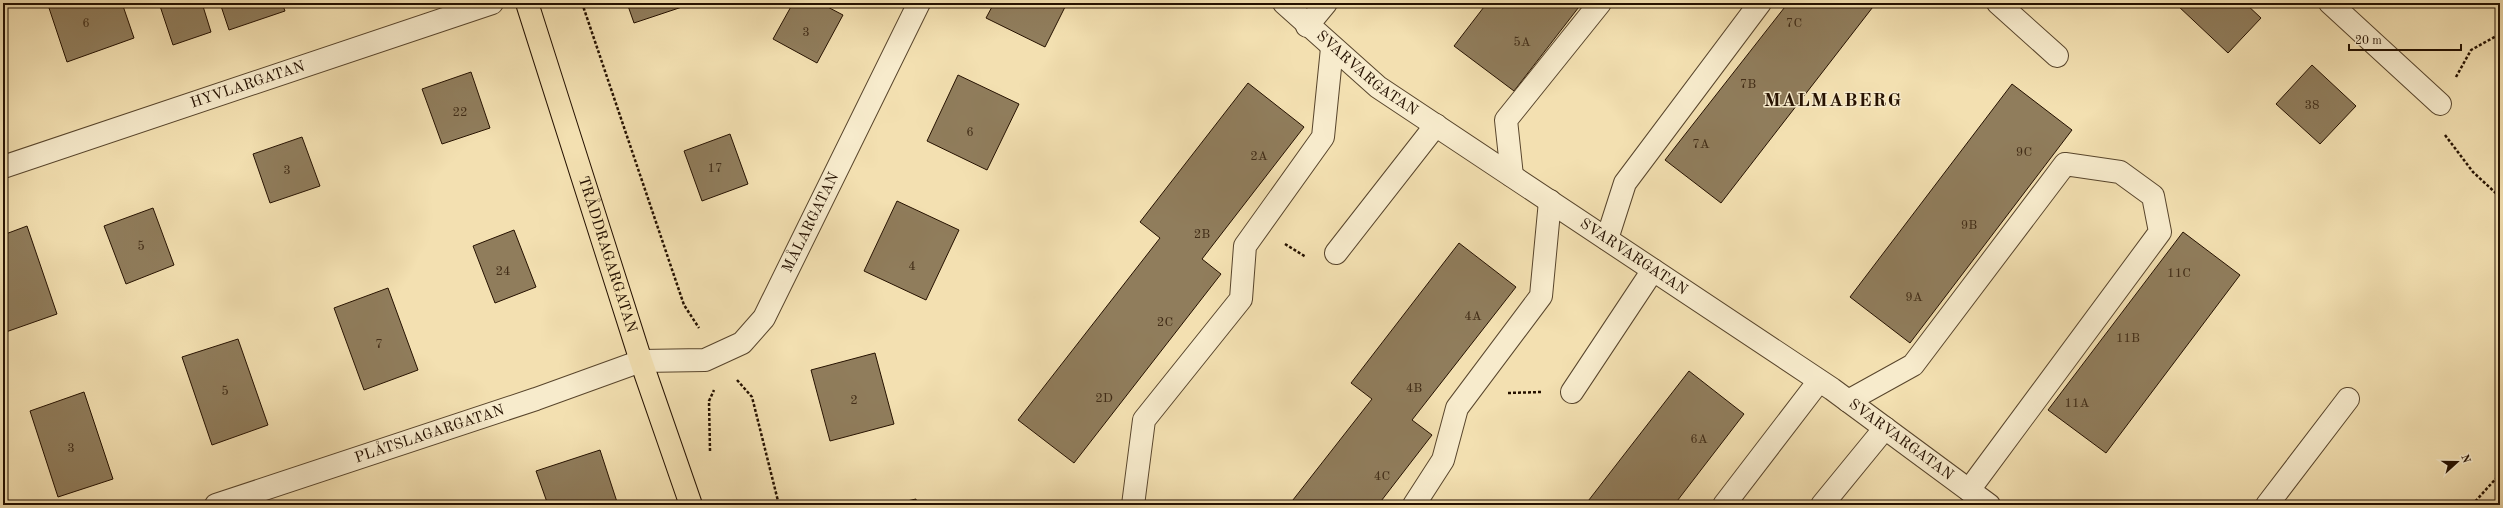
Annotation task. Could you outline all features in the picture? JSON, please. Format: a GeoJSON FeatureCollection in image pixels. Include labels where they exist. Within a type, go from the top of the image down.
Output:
{"type":"FeatureCollection","features":[{"type":"Feature","properties":{"kind":"main road","name":"TRÅDDRAGARGATAN"},"geometry":{"type":"LineString","coordinates":[[527,3],[641,361],[691,505]]}},
{"type":"Feature","properties":{"kind":"street","name":"HYVLARGATAN"},"geometry":{"type":"LineString","coordinates":[[3,167],[492,3]]}},
{"type":"Feature","properties":{"kind":"street","name":"MÅLARGATAN"},"geometry":{"type":"LineString","coordinates":[[641,361],[705,360],[742,343],[764,318],[919,3]]}},
{"type":"Feature","properties":{"kind":"street","name":"SVARVARGATAN"},"geometry":{"type":"LineString","coordinates":[[1284,3],[1332,48],[1378,87],[1819,381],[1989,505]]}},
{"type":"Feature","properties":{"kind":"street"},"geometry":{"type":"LineString","coordinates":[[1308,26],[1326,3]]}},
{"type":"Feature","properties":{"kind":"street"},"geometry":{"type":"LineString","coordinates":[[1512,176],[1506,120],[1600,3]]}},
{"type":"Feature","properties":{"kind":"street"},"geometry":{"type":"LineString","coordinates":[[1607,239],[1625,183],[1760,3]]}},
{"type":"Feature","properties":{"kind":"street"},"geometry":{"type":"LineString","coordinates":[[1998,3],[2057,56]]}},
{"type":"Feature","properties":{"kind":"street"},"geometry":{"type":"LineString","coordinates":[[2330,3],[2440,104]]}},
{"type":"Feature","properties":{"kind":"street"},"geometry":{"type":"LineString","coordinates":[[1133,505],[1144,420],[1241,299],[1245,246],[1322,137],[1332,48]]}},
{"type":"Feature","properties":{"kind":"street"},"geometry":{"type":"LineString","coordinates":[[1336,253],[1436,125]]}},
{"type":"Feature","properties":{"kind":"street"},"geometry":{"type":"LineString","coordinates":[[1848,401],[1913,365],[2065,164],[2120,172],[2153,196],[2160,232],[1969,490]]}},
{"type":"Feature","properties":{"kind":"street"},"geometry":{"type":"LineString","coordinates":[[1414,505],[1443,460],[1456,408],[1541,296],[1550,201]]}},
{"type":"Feature","properties":{"kind":"street"},"geometry":{"type":"LineString","coordinates":[[1572,392],[1653,270]]}},
{"type":"Feature","properties":{"kind":"street","name":"PLÅTSLAGARGATAN"},"geometry":{"type":"LineString","coordinates":[[216,505],[536,400],[641,361]]}},
{"type":"Feature","properties":{"kind":"street"},"geometry":{"type":"LineString","coordinates":[[1724,505],[1819,381]]}},
{"type":"Feature","properties":{"kind":"street"},"geometry":{"type":"LineString","coordinates":[[2267,505],[2348,400]]}},
{"type":"Feature","properties":{"kind":"street"},"geometry":{"type":"LineString","coordinates":[[1822,505],[1884,428]]}},
{"type":"Feature","properties":{"kind":"path"},"geometry":{"type":"LineString","coordinates":[[582,3],[684,305],[716,355],[752,397],[779,505]]}},
{"type":"Feature","properties":{"kind":"path"},"geometry":{"type":"LineString","coordinates":[[2500,34],[2471,50],[2440,104],[2443,133],[2473,172],[2500,197]]}},
{"type":"Feature","properties":{"kind":"path"},"geometry":{"type":"LineString","coordinates":[[1257,228],[1308,258],[1336,253]]}},
{"type":"Feature","properties":{"kind":"path"},"geometry":{"type":"LineString","coordinates":[[710,451],[708,401],[714,389],[730,372]]}},
{"type":"Feature","properties":{"kind":"path"},"geometry":{"type":"LineString","coordinates":[[1468,393],[1572,392]]}},
{"type":"Feature","properties":{"kind":"path"},"geometry":{"type":"LineString","coordinates":[[2472,505],[2500,474]]}},
{"type":"Feature","properties":{"kind":"building"},"geometry":{"type":"Polygon","coordinates":[[[55,3],[122,3],[134,38],[67,62],[48,5],[55,3]]]}},
{"type":"Feature","properties":{"kind":"building"},"geometry":{"type":"Polygon","coordinates":[[[159,3],[202,3],[211,32],[173,45],[159,3]]]}},
{"type":"Feature","properties":{"kind":"building"},"geometry":{"type":"Polygon","coordinates":[[[220,3],[282,3],[285,11],[229,30],[220,3]]]}},
{"type":"Feature","properties":{"kind":"building"},"geometry":{"type":"Polygon","coordinates":[[[627,3],[691,3],[691,4],[634,23],[627,3]]]}},
{"type":"Feature","properties":{"kind":"building"},"geometry":{"type":"Polygon","coordinates":[[[793,3],[820,3],[843,15],[817,63],[773,39],[793,3]]]}},
{"type":"Feature","properties":{"kind":"building"},"geometry":{"type":"Polygon","coordinates":[[[994,3],[1067,3],[1045,47],[986,18],[994,3]]]}},
{"type":"Feature","properties":{"kind":"building"},"geometry":{"type":"Polygon","coordinates":[[[1487,3],[1582,3],[1514,91],[1454,46],[1487,3]]]}},
{"type":"Feature","properties":{"kind":"building"},"geometry":{"type":"Polygon","coordinates":[[[1788,3],[1876,3],[1721,203],[1665,160],[1788,3]]]}},
{"type":"Feature","properties":{"kind":"building"},"geometry":{"type":"Polygon","coordinates":[[[2179,3],[2245,3],[2261,18],[2228,53],[2177,5],[2179,3]]]}},
{"type":"Feature","properties":{"kind":"building"},"geometry":{"type":"Polygon","coordinates":[[[2312,65],[2356,106],[2320,144],[2276,104],[2312,65]]]}},
{"type":"Feature","properties":{"kind":"building"},"geometry":{"type":"Polygon","coordinates":[[[471,72],[490,128],[442,144],[422,89],[471,72]]]}},
{"type":"Feature","properties":{"kind":"building"},"geometry":{"type":"Polygon","coordinates":[[[958,75],[1019,104],[987,170],[927,141],[958,75]]]}},
{"type":"Feature","properties":{"kind":"building"},"geometry":{"type":"Polygon","coordinates":[[[1248,83],[1304,127],[1202,259],[1221,274],[1074,463],[1018,420],[1160,238],[1140,222],[1248,83]]]}},
{"type":"Feature","properties":{"kind":"building"},"geometry":{"type":"Polygon","coordinates":[[[2012,84],[2072,130],[1910,343],[1850,297],[2012,84]]]}},
{"type":"Feature","properties":{"kind":"building"},"geometry":{"type":"Polygon","coordinates":[[[730,134],[748,184],[702,201],[684,151],[730,134]]]}},
{"type":"Feature","properties":{"kind":"building"},"geometry":{"type":"Polygon","coordinates":[[[302,137],[320,186],[270,203],[253,154],[302,137]]]}},
{"type":"Feature","properties":{"kind":"building"},"geometry":{"type":"Polygon","coordinates":[[[897,201],[959,230],[926,300],[864,271],[897,201]]]}},
{"type":"Feature","properties":{"kind":"building"},"geometry":{"type":"Polygon","coordinates":[[[153,208],[174,265],[126,284],[104,226],[153,208]]]}},
{"type":"Feature","properties":{"kind":"building"},"geometry":{"type":"Polygon","coordinates":[[[27,226],[57,314],[3,333],[3,235],[27,226]]]}},
{"type":"Feature","properties":{"kind":"building"},"geometry":{"type":"Polygon","coordinates":[[[514,230],[536,287],[495,303],[473,246],[514,230]]]}},
{"type":"Feature","properties":{"kind":"building"},"geometry":{"type":"Polygon","coordinates":[[[2183,232],[2240,275],[2106,453],[2048,410],[2183,232]]]}},
{"type":"Feature","properties":{"kind":"building"},"geometry":{"type":"Polygon","coordinates":[[[1459,243],[1516,287],[1412,420],[1432,435],[1378,505],[1289,505],[1372,399],[1351,383],[1459,243]]]}},
{"type":"Feature","properties":{"kind":"building"},"geometry":{"type":"Polygon","coordinates":[[[388,288],[418,370],[364,390],[334,308],[388,288]]]}},
{"type":"Feature","properties":{"kind":"building"},"geometry":{"type":"Polygon","coordinates":[[[238,339],[268,425],[212,445],[182,357],[238,339]]]}},
{"type":"Feature","properties":{"kind":"building"},"geometry":{"type":"Polygon","coordinates":[[[875,353],[894,424],[830,441],[811,370],[875,353]]]}},
{"type":"Feature","properties":{"kind":"building"},"geometry":{"type":"Polygon","coordinates":[[[1689,371],[1744,414],[1674,505],[1585,505],[1689,371]]]}},
{"type":"Feature","properties":{"kind":"building"},"geometry":{"type":"Polygon","coordinates":[[[84,392],[113,479],[58,497],[30,411],[84,392]]]}},
{"type":"Feature","properties":{"kind":"building"},"geometry":{"type":"Polygon","coordinates":[[[600,450],[618,505],[548,505],[536,471],[600,450]]]}},
{"type":"Feature","properties":{"kind":"building"},"geometry":{"type":"Polygon","coordinates":[[[916,499],[917,505],[889,505],[916,499]]]}},
{"type":"Feature","properties":{"kind":"building"},"geometry":{"type":"Polygon","coordinates":[[[447,501],[448,505],[435,505],[447,501]]]}},
{"type":"Feature","properties":{"kind":"district","name":"MALMABERG"},"geometry":{"type":"Point","coordinates":[1833,101]}}]}
